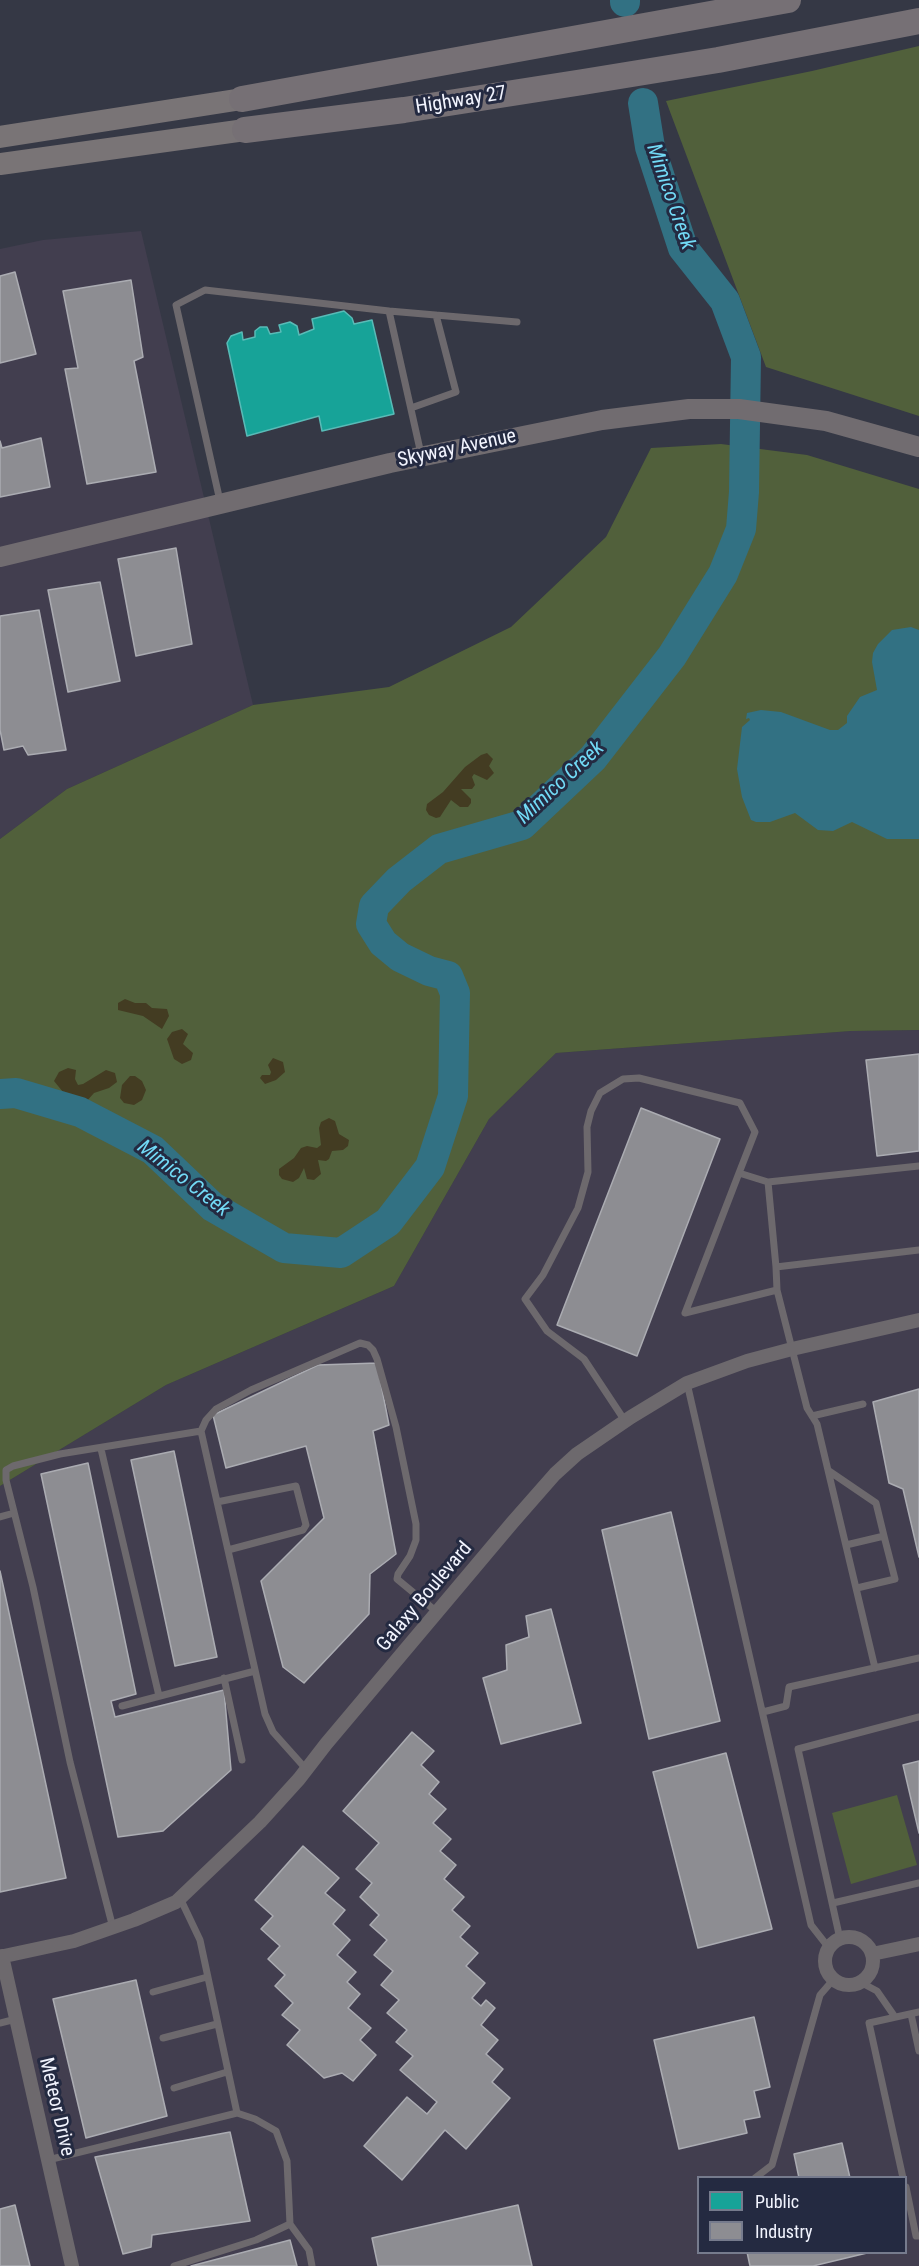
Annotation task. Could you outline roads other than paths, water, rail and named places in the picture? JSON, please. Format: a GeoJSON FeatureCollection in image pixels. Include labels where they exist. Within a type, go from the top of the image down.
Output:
{"type":"FeatureCollection","features":[{"type":"Feature","properties":{"kind":"highway","name":"Highway 27"},"geometry":{"type":"LineString","coordinates":[[242,99],[788,0]]}},
{"type":"Feature","properties":{"kind":"highway","name":"Highway 27"},"geometry":{"type":"LineString","coordinates":[[245,130],[404,110],[718,60],[919,21]]}},
{"type":"Feature","properties":{"kind":"main road","name":"Highway 27"},"geometry":{"type":"LineString","coordinates":[[0,137],[242,99]]}},
{"type":"Feature","properties":{"kind":"main road","name":"Highway 27"},"geometry":{"type":"LineString","coordinates":[[0,164],[245,130]]}},
{"type":"Feature","properties":{"kind":"street","name":"Skyway Avenue"},"geometry":{"type":"LineString","coordinates":[[0,557],[422,456],[602,420],[689,409],[739,409],[826,420],[919,447]]}},
{"type":"Feature","properties":{"kind":"street","name":"Galaxy Boulevard"},"geometry":{"type":"LineString","coordinates":[[1,1957],[74,1941],[176,1902],[260,1822],[555,1474],[577,1454],[687,1383],[747,1361],[919,1320]]}},
{"type":"Feature","properties":{"kind":"street"},"geometry":{"type":"LineString","coordinates":[[855,1938],[868,1947],[872,1954],[871,1970],[860,1982],[844,1985],[833,1980],[829,1975],[825,1962],[829,1948],[840,1939],[855,1938]]}},
{"type":"Feature","properties":{"kind":"street"},"geometry":{"type":"LineString","coordinates":[[872,1954],[919,1944]]}},
{"type":"Feature","properties":{"kind":"street","name":"Meteor Drive"},"geometry":{"type":"LineString","coordinates":[[1,1957],[72,2266]]}},
{"type":"Feature","properties":{"kind":"lane"},"geometry":{"type":"LineString","coordinates":[[221,504],[176,305],[205,290],[389,311],[517,322]]}},
{"type":"Feature","properties":{"kind":"lane"},"geometry":{"type":"LineString","coordinates":[[389,311],[422,456]]}},
{"type":"Feature","properties":{"kind":"lane"},"geometry":{"type":"LineString","coordinates":[[411,408],[456,392],[436,315]]}},
{"type":"Feature","properties":{"kind":"lane"},"geometry":{"type":"LineString","coordinates":[[625,1421],[584,1359],[547,1331],[525,1299],[543,1275],[578,1208],[588,1172],[587,1127],[591,1111],[600,1093],[623,1079],[639,1078],[740,1103],[755,1132],[686,1313],[777,1290]]}},
{"type":"Feature","properties":{"kind":"lane"},"geometry":{"type":"LineString","coordinates":[[739,1173],[768,1182],[919,1166]]}},
{"type":"Feature","properties":{"kind":"lane"},"geometry":{"type":"LineString","coordinates":[[768,1182],[777,1290],[807,1408],[817,1424],[875,1668]]}},
{"type":"Feature","properties":{"kind":"lane"},"geometry":{"type":"LineString","coordinates":[[776,1268],[919,1250]]}},
{"type":"Feature","properties":{"kind":"lane"},"geometry":{"type":"LineString","coordinates":[[306,1770],[268,1725],[201,1431],[210,1415],[216,1409],[251,1390],[360,1343],[374,1350],[396,1426],[416,1524],[413,1548],[397,1579],[437,1612]]}},
{"type":"Feature","properties":{"kind":"lane"},"geometry":{"type":"LineString","coordinates":[[687,1383],[811,1925],[829,1948]]}},
{"type":"Feature","properties":{"kind":"lane"},"geometry":{"type":"LineString","coordinates":[[812,1416],[863,1404]]}},
{"type":"Feature","properties":{"kind":"lane"},"geometry":{"type":"LineString","coordinates":[[113,1928],[70,1762],[33,1587],[6,1480],[6,1470],[13,1466],[60,1454],[201,1431]]}},
{"type":"Feature","properties":{"kind":"lane"},"geometry":{"type":"LineString","coordinates":[[101,1449],[159,1696]]}},
{"type":"Feature","properties":{"kind":"lane"},"geometry":{"type":"LineString","coordinates":[[829,1471],[876,1503],[895,1579],[856,1588]]}},
{"type":"Feature","properties":{"kind":"lane"},"geometry":{"type":"LineString","coordinates":[[217,1502],[296,1486],[306,1525],[303,1530],[228,1550]]}},
{"type":"Feature","properties":{"kind":"lane"},"geometry":{"type":"LineString","coordinates":[[0,1517],[15,1513]]}},
{"type":"Feature","properties":{"kind":"lane"},"geometry":{"type":"LineString","coordinates":[[846,1545],[884,1536]]}},
{"type":"Feature","properties":{"kind":"lane"},"geometry":{"type":"LineString","coordinates":[[763,1712],[786,1706],[789,1687],[919,1658]]}},
{"type":"Feature","properties":{"kind":"lane"},"geometry":{"type":"LineString","coordinates":[[122,1706],[255,1671]]}},
{"type":"Feature","properties":{"kind":"lane"},"geometry":{"type":"LineString","coordinates":[[224,1678],[242,1760]]}},
{"type":"Feature","properties":{"kind":"lane"},"geometry":{"type":"LineString","coordinates":[[840,1939],[798,1749],[919,1717]]}},
{"type":"Feature","properties":{"kind":"lane"},"geometry":{"type":"LineString","coordinates":[[833,1903],[919,1883]]}},
{"type":"Feature","properties":{"kind":"lane"},"geometry":{"type":"LineString","coordinates":[[180,1898],[200,1940],[237,2113]]}},
{"type":"Feature","properties":{"kind":"lane"},"geometry":{"type":"LineString","coordinates":[[153,1992],[207,1977]]}},
{"type":"Feature","properties":{"kind":"lane"},"geometry":{"type":"LineString","coordinates":[[757,2176],[771,2165],[820,1995],[833,1980]]}},
{"type":"Feature","properties":{"kind":"lane"},"geometry":{"type":"LineString","coordinates":[[860,1982],[877,1991],[895,2017]]}},
{"type":"Feature","properties":{"kind":"lane"},"geometry":{"type":"LineString","coordinates":[[903,2176],[869,2023],[919,2012]]}},
{"type":"Feature","properties":{"kind":"lane"},"geometry":{"type":"LineString","coordinates":[[911,2014],[919,2050]]}},
{"type":"Feature","properties":{"kind":"lane"},"geometry":{"type":"LineString","coordinates":[[0,2024],[16,2019]]}},
{"type":"Feature","properties":{"kind":"lane"},"geometry":{"type":"LineString","coordinates":[[163,2038],[217,2024]]}},
{"type":"Feature","properties":{"kind":"lane"},"geometry":{"type":"LineString","coordinates":[[174,2088],[227,2072]]}},
{"type":"Feature","properties":{"kind":"lane"},"geometry":{"type":"LineString","coordinates":[[48,2160],[237,2113],[255,2119],[276,2131],[287,2161],[290,2224],[309,2250],[312,2266]]}},
{"type":"Feature","properties":{"kind":"lane"},"geometry":{"type":"LineString","coordinates":[[907,2192],[916,2236],[919,2235]]}},
{"type":"Feature","properties":{"kind":"lane"},"geometry":{"type":"LineString","coordinates":[[174,2266],[256,2240],[290,2224]]}},
{"type":"Feature","properties":{"kind":"water"},"geometry":{"type":"Polygon","coordinates":[[[911,627],[919,630],[919,839],[887,839],[852,822],[833,831],[818,830],[795,813],[770,822],[751,820],[742,797],[737,769],[742,727],[750,720],[746,719],[747,713],[761,710],[781,712],[830,730],[838,730],[847,723],[847,716],[860,697],[877,690],[872,662],[873,653],[878,644],[892,630],[911,627]]]}},
{"type":"Feature","properties":{"kind":"waterway","name":"Mimico Creek"},"geometry":{"type":"LineString","coordinates":[[0,1094],[16,1093],[80,1112],[153,1150],[213,1207],[284,1248],[341,1253],[388,1222],[430,1167],[453,1096],[455,993],[448,976],[429,971],[400,957],[383,943],[371,924],[374,906],[399,880],[439,849],[522,825],[593,758],[672,656],[723,574],[741,529],[744,492],[746,357],[725,301],[683,248],[650,147],[643,103]]}}]}
